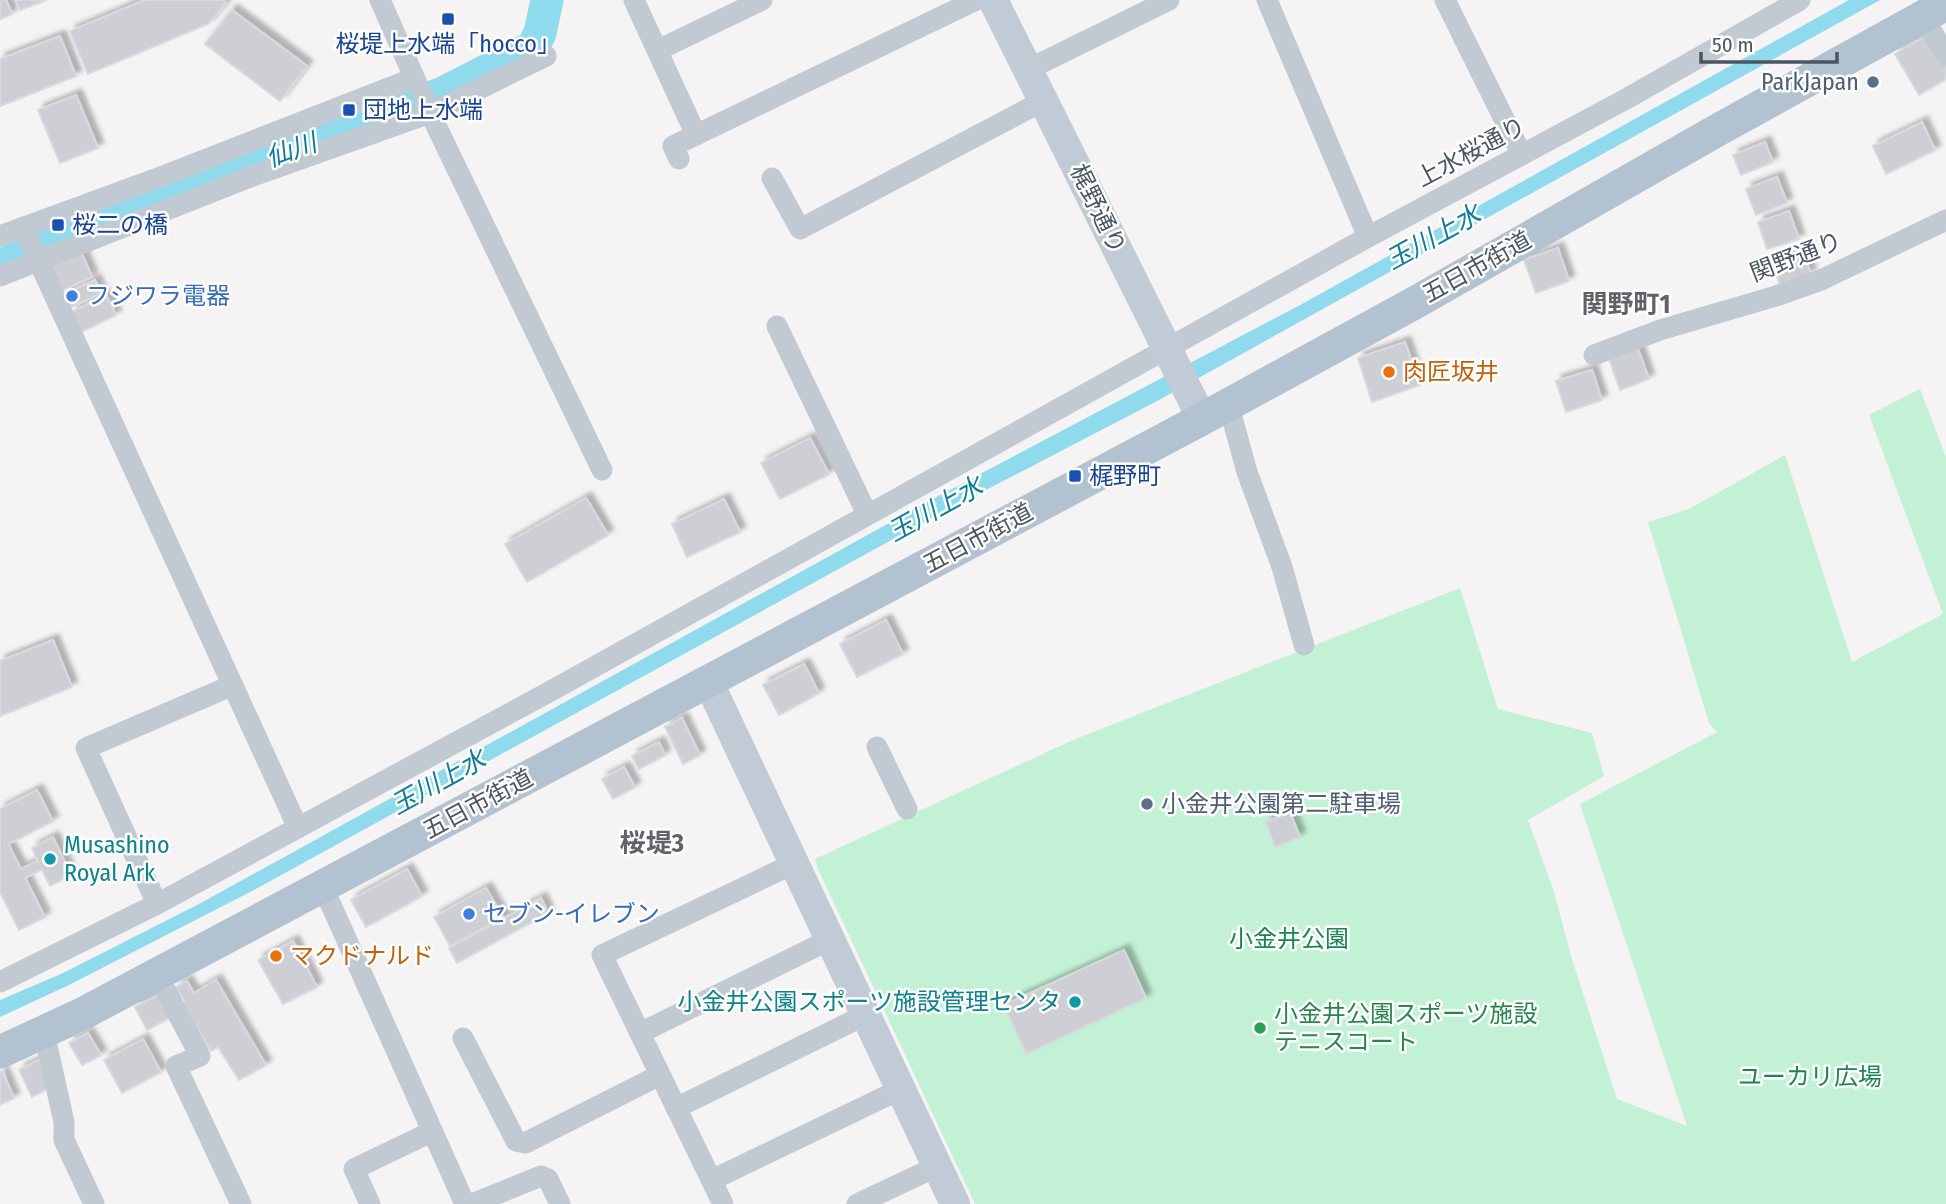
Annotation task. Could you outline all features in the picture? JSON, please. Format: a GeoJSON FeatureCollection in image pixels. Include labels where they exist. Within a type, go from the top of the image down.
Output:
{"type":"FeatureCollection","features":[{"type":"Feature","properties":{"kind":"main road","name":"五日市街道"},"geometry":{"type":"LineString","coordinates":[[0,1052],[157,974],[709,681],[1205,406],[1612,191],[1935,11]]}},
{"type":"Feature","properties":{"kind":"street"},"geometry":{"type":"LineString","coordinates":[[634,0],[696,135]]}},
{"type":"Feature","properties":{"kind":"street"},"geometry":{"type":"LineString","coordinates":[[658,50],[762,0]]}},
{"type":"Feature","properties":{"kind":"street"},"geometry":{"type":"LineString","coordinates":[[679,159],[673,146],[976,0]]}},
{"type":"Feature","properties":{"kind":"street","name":"梶野通り"},"geometry":{"type":"LineString","coordinates":[[993,0],[1169,354],[1205,406]]}},
{"type":"Feature","properties":{"kind":"street"},"geometry":{"type":"LineString","coordinates":[[1027,69],[1169,0]]}},
{"type":"Feature","properties":{"kind":"street"},"geometry":{"type":"LineString","coordinates":[[1267,0],[1368,237]]}},
{"type":"Feature","properties":{"kind":"street"},"geometry":{"type":"LineString","coordinates":[[1446,0],[1522,156]]}},
{"type":"Feature","properties":{"kind":"street","name":"上水桜通り"},"geometry":{"type":"LineString","coordinates":[[0,982],[157,904],[683,618],[867,514],[1169,354],[1368,237],[1522,156],[1776,6],[1800,0]]}},
{"type":"Feature","properties":{"kind":"street"},"geometry":{"type":"LineString","coordinates":[[382,1],[430,113],[603,470]]}},
{"type":"Feature","properties":{"kind":"street"},"geometry":{"type":"LineString","coordinates":[[1935,11],[1946,56]]}},
{"type":"Feature","properties":{"kind":"street"},"geometry":{"type":"LineString","coordinates":[[0,276],[250,177],[430,113],[546,55]]}},
{"type":"Feature","properties":{"kind":"street"},"geometry":{"type":"LineString","coordinates":[[0,236],[416,83]]}},
{"type":"Feature","properties":{"kind":"street"},"geometry":{"type":"LineString","coordinates":[[772,178],[800,229],[1043,101]]}},
{"type":"Feature","properties":{"kind":"street","name":"関野通り"},"geometry":{"type":"LineString","coordinates":[[1594,355],[1660,330],[1776,296],[1821,279],[1946,220]]}},
{"type":"Feature","properties":{"kind":"street"},"geometry":{"type":"LineString","coordinates":[[23,227],[298,828]]}},
{"type":"Feature","properties":{"kind":"street"},"geometry":{"type":"LineString","coordinates":[[776,326],[867,514]]}},
{"type":"Feature","properties":{"kind":"street"},"geometry":{"type":"LineString","coordinates":[[1205,406],[1233,421],[1247,472],[1282,567],[1304,645]]}},
{"type":"Feature","properties":{"kind":"street"},"geometry":{"type":"LineString","coordinates":[[709,681],[955,1204]]}},
{"type":"Feature","properties":{"kind":"street"},"geometry":{"type":"LineString","coordinates":[[157,904],[86,748],[233,685]]}},
{"type":"Feature","properties":{"kind":"street"},"geometry":{"type":"LineString","coordinates":[[877,747],[907,809]]}},
{"type":"Feature","properties":{"kind":"street"},"geometry":{"type":"LineString","coordinates":[[723,1204],[602,955],[795,863]]}},
{"type":"Feature","properties":{"kind":"street"},"geometry":{"type":"LineString","coordinates":[[323,887],[465,1204]]}},
{"type":"Feature","properties":{"kind":"street"},"geometry":{"type":"LineString","coordinates":[[640,1033],[831,939]]}},
{"type":"Feature","properties":{"kind":"street"},"geometry":{"type":"LineString","coordinates":[[157,974],[200,1056],[176,1066],[241,1204]]}},
{"type":"Feature","properties":{"kind":"street"},"geometry":{"type":"LineString","coordinates":[[676,1108],[867,1014]]}},
{"type":"Feature","properties":{"kind":"street"},"geometry":{"type":"LineString","coordinates":[[44,1032],[64,1122],[64,1140],[94,1204]]}},
{"type":"Feature","properties":{"kind":"street"},"geometry":{"type":"LineString","coordinates":[[463,1038],[516,1140],[525,1143],[660,1075]]}},
{"type":"Feature","properties":{"kind":"street"},"geometry":{"type":"LineString","coordinates":[[712,1180],[901,1089]]}},
{"type":"Feature","properties":{"kind":"street"},"geometry":{"type":"LineString","coordinates":[[370,1204],[354,1169],[431,1132]]}},
{"type":"Feature","properties":{"kind":"street"},"geometry":{"type":"LineString","coordinates":[[860,1203],[938,1166]]}},
{"type":"Feature","properties":{"kind":"street"},"geometry":{"type":"LineString","coordinates":[[472,1204],[541,1176],[548,1179],[560,1204]]}},
{"type":"Feature","properties":{"kind":"green space","name":"小金井公園"},"geometry":{"type":"Polygon","coordinates":[[[1920,389],[1946,457],[1946,1204],[975,1204],[815,859],[1073,740],[1460,588],[1498,709],[1592,733],[1604,776],[1528,820],[1554,892],[1571,956],[1617,1099],[1687,1126],[1580,804],[1717,732],[1709,723],[1648,522],[1689,509],[1785,455],[1852,662],[1943,614],[1869,415],[1920,389]]]}},
{"type":"Feature","properties":{"kind":"water","name":"玉川上水"},"geometry":{"type":"Polygon","coordinates":[[[1849,0],[1880,0],[1157,401],[915,527],[252,891],[69,985],[0,1017],[0,1000],[61,974],[199,904],[929,501],[1302,304],[1849,0]]]}},
{"type":"Feature","properties":{"kind":"building"},"geometry":{"type":"Polygon","coordinates":[[[0,0],[6,0],[12,14],[0,19],[0,0]]]}},
{"type":"Feature","properties":{"kind":"building"},"geometry":{"type":"Polygon","coordinates":[[[16,0],[44,0],[44,1],[20,10],[16,0]]]}},
{"type":"Feature","properties":{"kind":"building"},"geometry":{"type":"Polygon","coordinates":[[[145,0],[223,0],[226,3],[208,24],[88,74],[70,31],[145,0]]]}},
{"type":"Feature","properties":{"kind":"building"},"geometry":{"type":"Polygon","coordinates":[[[232,10],[307,66],[280,101],[205,44],[232,10]]]}},
{"type":"Feature","properties":{"kind":"building"},"geometry":{"type":"Polygon","coordinates":[[[1928,35],[1946,65],[1946,79],[1919,95],[1895,54],[1928,35]]]}},
{"type":"Feature","properties":{"kind":"building"},"geometry":{"type":"Polygon","coordinates":[[[60,36],[76,76],[0,106],[0,59],[60,36]]]}},
{"type":"Feature","properties":{"kind":"building"},"geometry":{"type":"Polygon","coordinates":[[[76,95],[98,148],[60,163],[38,110],[76,95]]]}},
{"type":"Feature","properties":{"kind":"building"},"geometry":{"type":"Polygon","coordinates":[[[1922,122],[1935,150],[1886,174],[1873,146],[1922,122]]]}},
{"type":"Feature","properties":{"kind":"building"},"geometry":{"type":"Polygon","coordinates":[[[1765,142],[1773,162],[1741,175],[1733,155],[1765,142]]]}},
{"type":"Feature","properties":{"kind":"building"},"geometry":{"type":"Polygon","coordinates":[[[1777,177],[1787,203],[1756,215],[1746,189],[1777,177]]]}},
{"type":"Feature","properties":{"kind":"building"},"geometry":{"type":"Polygon","coordinates":[[[1789,211],[1799,239],[1767,249],[1758,222],[1789,211]]]}},
{"type":"Feature","properties":{"kind":"building"},"geometry":{"type":"Polygon","coordinates":[[[1558,248],[1569,281],[1536,293],[1524,260],[1558,248]]]}},
{"type":"Feature","properties":{"kind":"building"},"geometry":{"type":"Polygon","coordinates":[[[80,249],[92,277],[61,291],[49,262],[80,249]]]}},
{"type":"Feature","properties":{"kind":"building"},"geometry":{"type":"Polygon","coordinates":[[[1803,253],[1811,274],[1780,285],[1773,264],[1803,253]]]}},
{"type":"Feature","properties":{"kind":"building"},"geometry":{"type":"Polygon","coordinates":[[[95,280],[101,293],[69,308],[63,294],[95,280]]]}},
{"type":"Feature","properties":{"kind":"building"},"geometry":{"type":"Polygon","coordinates":[[[106,295],[116,315],[81,332],[72,312],[106,295]]]}},
{"type":"Feature","properties":{"kind":"building","name":"肉匠坂井"},"geometry":{"type":"Polygon","coordinates":[[[1405,342],[1420,385],[1372,402],[1358,358],[1405,342]]]}},
{"type":"Feature","properties":{"kind":"building"},"geometry":{"type":"Polygon","coordinates":[[[1637,346],[1649,379],[1620,390],[1608,356],[1637,346]]]}},
{"type":"Feature","properties":{"kind":"building"},"geometry":{"type":"Polygon","coordinates":[[[1592,370],[1602,400],[1566,412],[1556,381],[1592,370]]]}},
{"type":"Feature","properties":{"kind":"building"},"geometry":{"type":"Polygon","coordinates":[[[810,438],[829,474],[780,499],[761,463],[810,438]]]}},
{"type":"Feature","properties":{"kind":"building"},"geometry":{"type":"Polygon","coordinates":[[[586,498],[608,535],[527,582],[505,544],[586,498]]]}},
{"type":"Feature","properties":{"kind":"building"},"geometry":{"type":"Polygon","coordinates":[[[724,499],[740,532],[687,557],[672,524],[724,499]]]}},
{"type":"Feature","properties":{"kind":"building"},"geometry":{"type":"Polygon","coordinates":[[[886,620],[903,654],[857,677],[840,644],[886,620]]]}},
{"type":"Feature","properties":{"kind":"building"},"geometry":{"type":"Polygon","coordinates":[[[53,640],[72,687],[0,716],[0,661],[53,640]]]}},
{"type":"Feature","properties":{"kind":"building"},"geometry":{"type":"Polygon","coordinates":[[[804,664],[819,693],[779,715],[763,685],[804,664]]]}},
{"type":"Feature","properties":{"kind":"building"},"geometry":{"type":"Polygon","coordinates":[[[682,718],[700,755],[683,764],[665,727],[682,718]]]}},
{"type":"Feature","properties":{"kind":"building"},"geometry":{"type":"Polygon","coordinates":[[[659,742],[665,755],[639,769],[632,756],[659,742]]]}},
{"type":"Feature","properties":{"kind":"building"},"geometry":{"type":"Polygon","coordinates":[[[624,767],[635,787],[613,799],[602,779],[624,767]]]}},
{"type":"Feature","properties":{"kind":"building","name":"Musashino Royal Ark"},"geometry":{"type":"Polygon","coordinates":[[[37,790],[53,821],[8,844],[21,869],[38,861],[32,848],[53,837],[71,875],[50,886],[42,869],[25,878],[45,917],[19,930],[0,892],[0,809],[37,790]]]}},
{"type":"Feature","properties":{"kind":"building"},"geometry":{"type":"Polygon","coordinates":[[[1290,812],[1300,837],[1275,847],[1266,822],[1290,812]]]}},
{"type":"Feature","properties":{"kind":"building"},"geometry":{"type":"Polygon","coordinates":[[[407,869],[422,896],[366,927],[351,900],[407,869]]]}},
{"type":"Feature","properties":{"kind":"building"},"geometry":{"type":"Polygon","coordinates":[[[486,888],[503,917],[450,946],[434,917],[486,888]]]}},
{"type":"Feature","properties":{"kind":"building"},"geometry":{"type":"Polygon","coordinates":[[[541,898],[548,913],[457,963],[449,948],[541,898]]]}},
{"type":"Feature","properties":{"kind":"building"},"geometry":{"type":"Polygon","coordinates":[[[293,941],[317,987],[283,1004],[258,960],[293,941]]]}},
{"type":"Feature","properties":{"kind":"building","name":"小金井公園スポーツ施設管理センタ"},"geometry":{"type":"Polygon","coordinates":[[[1124,950],[1146,998],[1026,1054],[1004,1005],[1124,950]]]}},
{"type":"Feature","properties":{"kind":"building"},"geometry":{"type":"Polygon","coordinates":[[[216,980],[266,1065],[239,1080],[218,1047],[211,1051],[182,1003],[185,1001],[176,987],[187,981],[194,993],[216,980]]]}},
{"type":"Feature","properties":{"kind":"building"},"geometry":{"type":"Polygon","coordinates":[[[161,994],[173,1016],[147,1030],[135,1007],[161,994]]]}},
{"type":"Feature","properties":{"kind":"building"},"geometry":{"type":"Polygon","coordinates":[[[88,1033],[101,1055],[82,1065],[69,1043],[88,1033]]]}},
{"type":"Feature","properties":{"kind":"building"},"geometry":{"type":"Polygon","coordinates":[[[143,1039],[161,1072],[122,1093],[104,1060],[143,1039]]]}},
{"type":"Feature","properties":{"kind":"building"},"geometry":{"type":"Polygon","coordinates":[[[43,1058],[52,1087],[32,1097],[19,1070],[43,1058]]]}},
{"type":"Feature","properties":{"kind":"building"},"geometry":{"type":"Polygon","coordinates":[[[2,1071],[14,1098],[0,1105],[0,1072],[2,1071]]]}},
{"type":"Feature","properties":{"kind":"waterway","name":"仙川"},"geometry":{"type":"LineString","coordinates":[[0,265],[169,195],[443,93],[533,47],[540,33],[547,0]]}},
{"type":"Feature","properties":{"kind":"place","name":"桜堤上水端「hocco」"},"geometry":{"type":"Point","coordinates":[448,19]}},
{"type":"Feature","properties":{"kind":"place","name":"ParkJapan"},"geometry":{"type":"Point","coordinates":[1873,82]}},
{"type":"Feature","properties":{"kind":"place","name":"団地上水端"},"geometry":{"type":"Point","coordinates":[349,110]}},
{"type":"Feature","properties":{"kind":"place","name":"桜二の橋"},"geometry":{"type":"Point","coordinates":[58,225]}},
{"type":"Feature","properties":{"kind":"place","name":"フジワラ電器"},"geometry":{"type":"Point","coordinates":[72,296]}},
{"type":"Feature","properties":{"kind":"place","name":"肉匠坂井"},"geometry":{"type":"Point","coordinates":[1389,372]}},
{"type":"Feature","properties":{"kind":"place","name":"梶野町"},"geometry":{"type":"Point","coordinates":[1075,476]}},
{"type":"Feature","properties":{"kind":"place","name":"小金井公園第二駐車場"},"geometry":{"type":"Point","coordinates":[1147,804]}},
{"type":"Feature","properties":{"kind":"place","name":"Musashino Royal Ark"},"geometry":{"type":"Point","coordinates":[50,859]}},
{"type":"Feature","properties":{"kind":"place","name":"セブン-イレブン"},"geometry":{"type":"Point","coordinates":[469,914]}},
{"type":"Feature","properties":{"kind":"place","name":"マクドナルド"},"geometry":{"type":"Point","coordinates":[276,956]}},
{"type":"Feature","properties":{"kind":"place","name":"小金井公園スポーツ施設管理センタ"},"geometry":{"type":"Point","coordinates":[1075,1002]}},
{"type":"Feature","properties":{"kind":"place","name":"小金井公園スポーツ施設 テニスコート"},"geometry":{"type":"Point","coordinates":[1260,1028]}},
{"type":"Feature","properties":{"kind":"district","name":"関野町1"},"geometry":{"type":"Point","coordinates":[1626,304]}},
{"type":"Feature","properties":{"kind":"district","name":"桜堤3"},"geometry":{"type":"Point","coordinates":[652,843]}},
{"type":"Feature","properties":{"kind":"park label","name":"ユーカリ広場"},"geometry":{"type":"Point","coordinates":[1810,1077]}}]}
